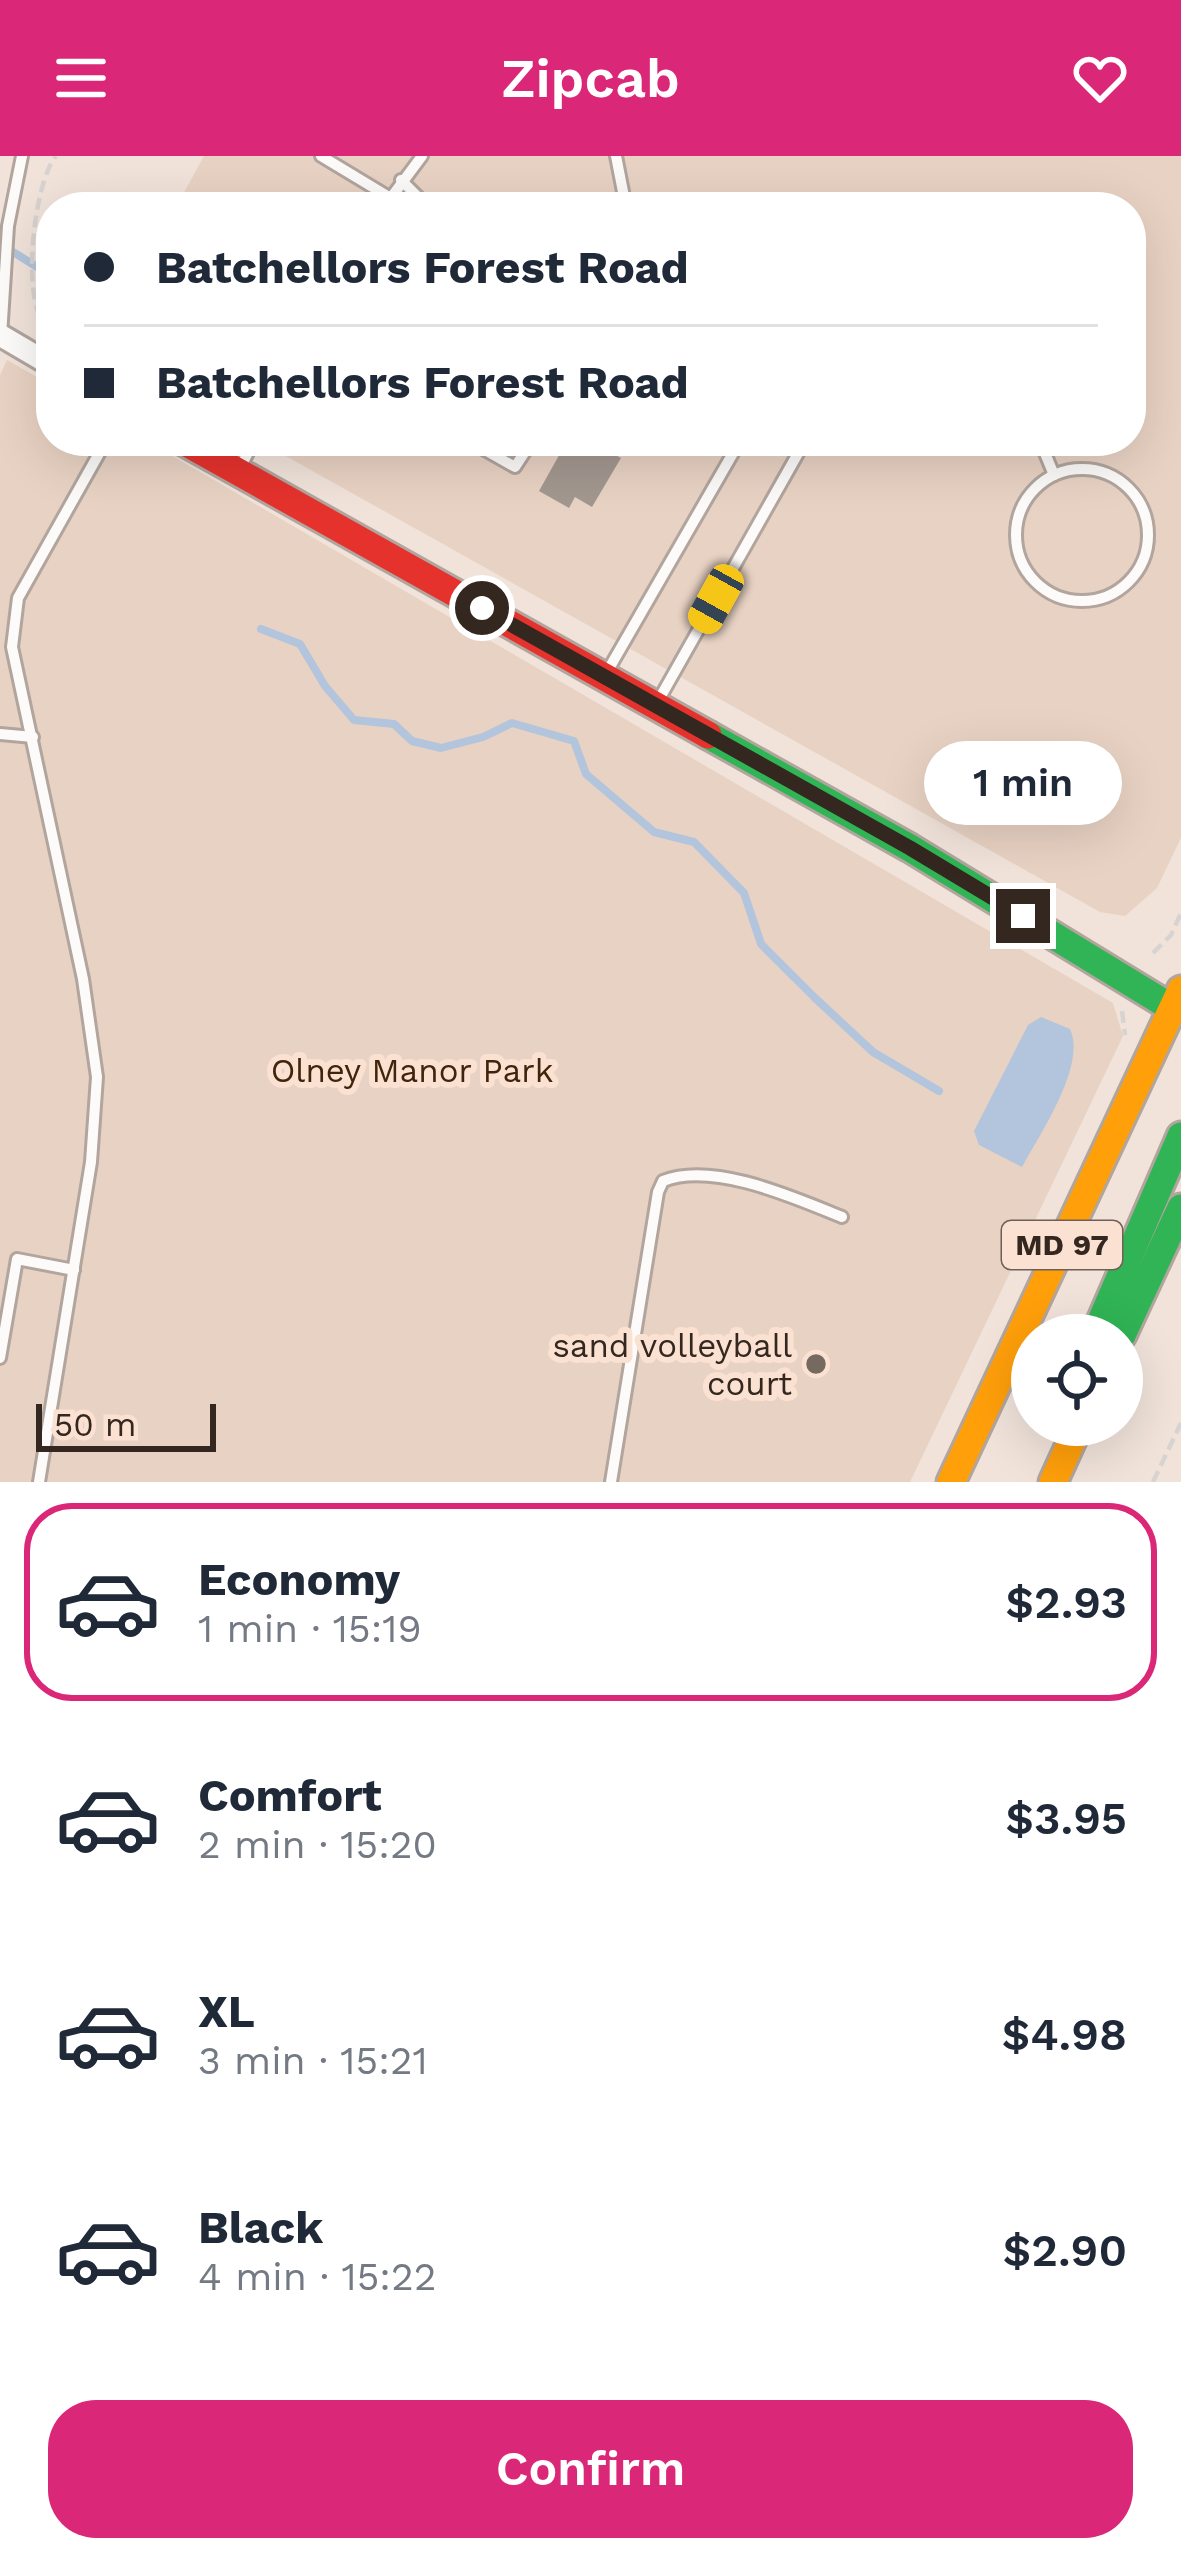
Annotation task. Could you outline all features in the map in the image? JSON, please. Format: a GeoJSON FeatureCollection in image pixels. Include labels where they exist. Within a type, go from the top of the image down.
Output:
{"type":"FeatureCollection","features":[{"type":"Feature","properties":{"kind":"street"},"geometry":{"type":"LineString","coordinates":[[0,335],[36,356]]}},
{"type":"Feature","properties":{"kind":"street"},"geometry":{"type":"LineString","coordinates":[[210,456],[910,848],[1178,1004]]}},
{"type":"Feature","properties":{"kind":"street","name":"MD 97"},"geometry":{"type":"LineString","coordinates":[[951,1482],[1178,1004]]}},
{"type":"Feature","properties":{"kind":"street"},"geometry":{"type":"LineString","coordinates":[[1104,1314],[1181,1136]]}},
{"type":"Feature","properties":{"kind":"street","name":"MD 97"},"geometry":{"type":"LineString","coordinates":[[1132,1314],[1181,1208]]}},
{"type":"Feature","properties":{"kind":"street"},"geometry":{"type":"LineString","coordinates":[[1152,1270],[1181,1237]]}},
{"type":"Feature","properties":{"kind":"street"},"geometry":{"type":"LineString","coordinates":[[1053,1482],[1069,1446]]}},
{"type":"Feature","properties":{"kind":"lane"},"geometry":{"type":"LineString","coordinates":[[0,335],[8,226],[22,156]]}},
{"type":"Feature","properties":{"kind":"lane"},"geometry":{"type":"LineString","coordinates":[[321,156],[372,192]]}},
{"type":"Feature","properties":{"kind":"lane"},"geometry":{"type":"LineString","coordinates":[[393,192],[422,156]]}},
{"type":"Feature","properties":{"kind":"lane"},"geometry":{"type":"LineString","coordinates":[[616,156],[623,192]]}},
{"type":"Feature","properties":{"kind":"lane"},"geometry":{"type":"LineString","coordinates":[[401,180],[413,192]]}},
{"type":"Feature","properties":{"kind":"lane"},"geometry":{"type":"LineString","coordinates":[[39,1482],[97,1110],[94,1039],[12,646],[18,598],[98,456]]}},
{"type":"Feature","properties":{"kind":"lane"},"geometry":{"type":"LineString","coordinates":[[238,471],[246,456]]}},
{"type":"Feature","properties":{"kind":"lane"},"geometry":{"type":"LineString","coordinates":[[496,456],[515,467],[522,456]]}},
{"type":"Feature","properties":{"kind":"lane"},"geometry":{"type":"LineString","coordinates":[[604,676],[731,456]]}},
{"type":"Feature","properties":{"kind":"lane"},"geometry":{"type":"LineString","coordinates":[[656,706],[798,456]]}},
{"type":"Feature","properties":{"kind":"lane"},"geometry":{"type":"LineString","coordinates":[[1046,456],[1054,475]]}},
{"type":"Feature","properties":{"kind":"lane"},"geometry":{"type":"LineString","coordinates":[[1076,469],[1109,474],[1128,487],[1144,512],[1148,527],[1144,557],[1132,578],[1108,596],[1078,601],[1064,598],[1034,580],[1022,563],[1016,544],[1020,511],[1028,496],[1054,475],[1076,469]]}},
{"type":"Feature","properties":{"kind":"lane"},"geometry":{"type":"LineString","coordinates":[[0,734],[33,737]]}},
{"type":"Feature","properties":{"kind":"lane"},"geometry":{"type":"LineString","coordinates":[[611,1482],[663,1181],[683,1176],[762,1184],[842,1217]]}},
{"type":"Feature","properties":{"kind":"lane"},"geometry":{"type":"LineString","coordinates":[[0,1358],[17,1259],[74,1270]]}},
{"type":"Feature","properties":{"kind":"path"},"geometry":{"type":"LineString","coordinates":[[41,192],[56,156]]}},
{"type":"Feature","properties":{"kind":"path"},"geometry":{"type":"LineString","coordinates":[[36,215],[36,300]]}},
{"type":"Feature","properties":{"kind":"path"},"geometry":{"type":"LineString","coordinates":[[1153,953],[1163,946],[1181,913]]}},
{"type":"Feature","properties":{"kind":"path"},"geometry":{"type":"LineString","coordinates":[[1154,1482],[1181,1423]]}},
{"type":"Feature","properties":{"kind":"green space"},"geometry":{"type":"Polygon","coordinates":[[[204,156],[1181,156],[1181,838],[1157,888],[1125,916],[1100,912],[286,456],[1146,456],[1146,192],[184,192],[204,156]]]}},
{"type":"Feature","properties":{"kind":"green space","name":"Olney Manor Park"},"geometry":{"type":"Polygon","coordinates":[[[7,360],[36,376],[36,456],[173,456],[1113,1003],[1123,1036],[910,1482],[0,1482],[0,375],[7,360]]]}},
{"type":"Feature","properties":{"kind":"water"},"geometry":{"type":"Polygon","coordinates":[[[1041,1017],[1070,1029],[1072,1061],[1059,1099],[1022,1167],[979,1145],[974,1131],[1028,1025],[1041,1017]]]}},
{"type":"Feature","properties":{"kind":"building"},"geometry":{"type":"Polygon","coordinates":[[[559,456],[621,458],[592,507],[575,497],[569,508],[539,491],[559,456]]]}},
{"type":"Feature","properties":{"kind":"waterway"},"geometry":{"type":"LineString","coordinates":[[0,244],[36,266]]}},
{"type":"Feature","properties":{"kind":"waterway"},"geometry":{"type":"LineString","coordinates":[[261,629],[300,644],[325,686],[354,720],[394,724],[412,741],[441,748],[512,723],[574,741],[586,774],[654,832],[694,842],[744,893],[761,944],[814,997],[873,1052],[939,1091]]}},
{"type":"Feature","properties":{"kind":"traffic: fast"},"geometry":{"type":"LineString","coordinates":[[708,735],[910,848],[1172,1008]]}},
{"type":"Feature","properties":{"kind":"traffic: fast"},"geometry":{"type":"LineString","coordinates":[[1104,1314],[1181,1136]]}},
{"type":"Feature","properties":{"kind":"traffic: fast"},"geometry":{"type":"LineString","coordinates":[[1132,1314],[1181,1208]]}},
{"type":"Feature","properties":{"kind":"traffic: slow"},"geometry":{"type":"LineString","coordinates":[[951,1482],[1181,990]]}},
{"type":"Feature","properties":{"kind":"traffic: slow"},"geometry":{"type":"LineString","coordinates":[[1053,1482],[1069,1446]]}},
{"type":"Feature","properties":{"kind":"traffic: jam"},"geometry":{"type":"LineString","coordinates":[[210,456],[708,735]]}},
{"type":"Feature","properties":{"kind":"place","name":"sand volleyball court"},"geometry":{"type":"Point","coordinates":[816,1364]}},
{"type":"Feature","properties":{"kind":"route"},"geometry":{"type":"LineString","coordinates":[[482,608],[1023,916]]}}]}
